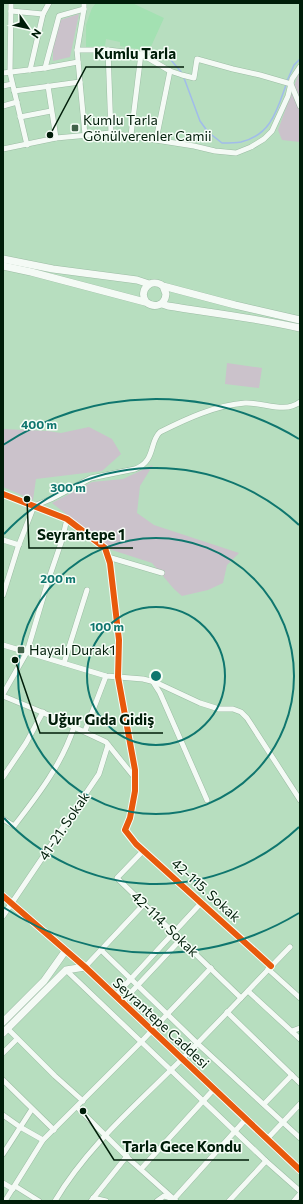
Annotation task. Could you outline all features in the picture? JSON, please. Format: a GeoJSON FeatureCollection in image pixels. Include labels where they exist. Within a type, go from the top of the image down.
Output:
{"type":"FeatureCollection","features":[{"type":"Feature","properties":{"kind":"main road"},"geometry":{"type":"LineString","coordinates":[[3,259],[137,280],[149,284],[155,283],[235,305],[300,320]]}},
{"type":"Feature","properties":{"kind":"main road"},"geometry":{"type":"LineString","coordinates":[[3,266],[145,302],[153,306],[162,304],[220,315],[269,321],[300,328]]}},
{"type":"Feature","properties":{"kind":"main road"},"geometry":{"type":"LineString","coordinates":[[145,302],[143,292],[149,284]]}},
{"type":"Feature","properties":{"kind":"main road"},"geometry":{"type":"LineString","coordinates":[[162,304],[166,299],[163,286]]}},
{"type":"Feature","properties":{"kind":"main road","name":"Seyrantepe Caddesi"},"geometry":{"type":"LineString","coordinates":[[3,896],[85,967],[300,1170]]}},
{"type":"Feature","properties":{"kind":"main road"},"geometry":{"type":"LineString","coordinates":[[4,1028],[44,981],[66,950]]}},
{"type":"Feature","properties":{"kind":"main road"},"geometry":{"type":"LineString","coordinates":[[4,1028],[66,970],[85,967]]}},
{"type":"Feature","properties":{"kind":"street"},"geometry":{"type":"LineString","coordinates":[[11,3],[10,73],[27,145]]}},
{"type":"Feature","properties":{"kind":"street"},"geometry":{"type":"LineString","coordinates":[[30,70],[43,14],[49,3]]}},
{"type":"Feature","properties":{"kind":"street"},"geometry":{"type":"LineString","coordinates":[[84,6],[77,50],[85,135]]}},
{"type":"Feature","properties":{"kind":"street"},"geometry":{"type":"LineString","coordinates":[[45,68],[59,16],[84,6]]}},
{"type":"Feature","properties":{"kind":"street"},"geometry":{"type":"LineString","coordinates":[[11,11],[43,14]]}},
{"type":"Feature","properties":{"kind":"street"},"geometry":{"type":"LineString","coordinates":[[77,50],[108,50],[141,54],[170,71],[182,76],[194,78],[197,59],[288,83],[300,106]]}},
{"type":"Feature","properties":{"kind":"street"},"geometry":{"type":"LineString","coordinates":[[108,50],[111,133]]}},
{"type":"Feature","properties":{"kind":"street"},"geometry":{"type":"LineString","coordinates":[[131,135],[141,54]]}},
{"type":"Feature","properties":{"kind":"street"},"geometry":{"type":"LineString","coordinates":[[3,73],[78,62]]}},
{"type":"Feature","properties":{"kind":"street"},"geometry":{"type":"LineString","coordinates":[[3,149],[56,138],[111,133],[131,135],[228,153],[244,151],[264,139],[272,131],[288,96],[288,83],[300,66]]}},
{"type":"Feature","properties":{"kind":"street"},"geometry":{"type":"LineString","coordinates":[[156,140],[170,71]]}},
{"type":"Feature","properties":{"kind":"street"},"geometry":{"type":"LineString","coordinates":[[14,91],[80,82]]}},
{"type":"Feature","properties":{"kind":"street"},"geometry":{"type":"LineString","coordinates":[[3,86],[12,84]]}},
{"type":"Feature","properties":{"kind":"street"},"geometry":{"type":"LineString","coordinates":[[48,86],[56,138]]}},
{"type":"Feature","properties":{"kind":"street"},"geometry":{"type":"LineString","coordinates":[[3,106],[17,102]]}},
{"type":"Feature","properties":{"kind":"street"},"geometry":{"type":"LineString","coordinates":[[20,117],[51,111]]}},
{"type":"Feature","properties":{"kind":"street"},"geometry":{"type":"LineString","coordinates":[[3,594],[34,506],[51,499],[91,478],[142,467],[152,450],[156,435],[191,418],[210,411],[246,403],[279,408],[290,407],[300,402]]}},
{"type":"Feature","properties":{"kind":"street"},"geometry":{"type":"LineString","coordinates":[[3,494],[67,519],[104,548],[110,563],[119,640],[118,677],[128,729],[135,779]]}},
{"type":"Feature","properties":{"kind":"street"},"geometry":{"type":"LineString","coordinates":[[67,519],[62,540],[48,580],[27,652],[3,695],[85,731],[106,742],[135,779]]}},
{"type":"Feature","properties":{"kind":"street"},"geometry":{"type":"LineString","coordinates":[[3,540],[19,545]]}},
{"type":"Feature","properties":{"kind":"street"},"geometry":{"type":"LineString","coordinates":[[108,557],[162,573]]}},
{"type":"Feature","properties":{"kind":"street"},"geometry":{"type":"LineString","coordinates":[[64,664],[87,590]]}},
{"type":"Feature","properties":{"kind":"street"},"geometry":{"type":"LineString","coordinates":[[3,645],[106,676],[144,679],[200,703],[219,709],[233,709],[241,712],[247,718],[300,800]]}},
{"type":"Feature","properties":{"kind":"street"},"geometry":{"type":"LineString","coordinates":[[85,731],[106,676]]}},
{"type":"Feature","properties":{"kind":"street"},"geometry":{"type":"LineString","coordinates":[[153,682],[160,693],[207,800]]}},
{"type":"Feature","properties":{"kind":"street"},"geometry":{"type":"LineString","coordinates":[[3,777],[26,743],[43,712]]}},
{"type":"Feature","properties":{"kind":"street"},"geometry":{"type":"LineString","coordinates":[[3,819],[14,826],[55,770],[64,753],[74,726]]}},
{"type":"Feature","properties":{"kind":"street","name":"41-21. Sokak"},"geometry":{"type":"LineString","coordinates":[[3,916],[99,774],[108,745]]}},
{"type":"Feature","properties":{"kind":"street","name":"42-115. Sokak"},"geometry":{"type":"LineString","coordinates":[[135,779],[133,804],[130,818],[125,830],[144,850],[202,902],[270,967],[300,998]]}},
{"type":"Feature","properties":{"kind":"street","name":"42-114. Sokak"},"geometry":{"type":"LineString","coordinates":[[144,850],[117,878],[241,998]]}},
{"type":"Feature","properties":{"kind":"street"},"geometry":{"type":"LineString","coordinates":[[115,996],[202,902]]}},
{"type":"Feature","properties":{"kind":"street"},"geometry":{"type":"LineString","coordinates":[[85,967],[144,904]]}},
{"type":"Feature","properties":{"kind":"street"},"geometry":{"type":"LineString","coordinates":[[122,1002],[180,939]]}},
{"type":"Feature","properties":{"kind":"street"},"geometry":{"type":"LineString","coordinates":[[55,1201],[73,1174],[105,1135],[182,1059],[290,947]]}},
{"type":"Feature","properties":{"kind":"street"},"geometry":{"type":"LineString","coordinates":[[101,950],[197,1043],[300,1138]]}},
{"type":"Feature","properties":{"kind":"street"},"geometry":{"type":"LineString","coordinates":[[5,1201],[43,1140],[141,1042],[210,968]]}},
{"type":"Feature","properties":{"kind":"street"},"geometry":{"type":"LineString","coordinates":[[66,970],[300,1193],[294,1201]]}},
{"type":"Feature","properties":{"kind":"street"},"geometry":{"type":"LineString","coordinates":[[248,991],[300,1039]]}},
{"type":"Feature","properties":{"kind":"street"},"geometry":{"type":"LineString","coordinates":[[227,1012],[300,1083]]}},
{"type":"Feature","properties":{"kind":"street"},"geometry":{"type":"LineString","coordinates":[[4,1028],[18,1039],[83,1101]]}},
{"type":"Feature","properties":{"kind":"street"},"geometry":{"type":"LineString","coordinates":[[292,1031],[300,1028]]}},
{"type":"Feature","properties":{"kind":"street"},"geometry":{"type":"LineString","coordinates":[[3,1053],[18,1039]]}},
{"type":"Feature","properties":{"kind":"street"},"geometry":{"type":"LineString","coordinates":[[264,1104],[292,1075]]}},
{"type":"Feature","properties":{"kind":"street"},"geometry":{"type":"LineString","coordinates":[[3,1080],[54,1130]]}},
{"type":"Feature","properties":{"kind":"street"},"geometry":{"type":"LineString","coordinates":[[3,1088],[7,1084]]}},
{"type":"Feature","properties":{"kind":"street"},"geometry":{"type":"LineString","coordinates":[[141,1169],[214,1089]]}},
{"type":"Feature","properties":{"kind":"street"},"geometry":{"type":"LineString","coordinates":[[266,1139],[300,1104]]}},
{"type":"Feature","properties":{"kind":"street"},"geometry":{"type":"LineString","coordinates":[[77,1107],[174,1200]]}},
{"type":"Feature","properties":{"kind":"street"},"geometry":{"type":"LineString","coordinates":[[3,1154],[32,1109]]}},
{"type":"Feature","properties":{"kind":"street"},"geometry":{"type":"LineString","coordinates":[[3,1115],[43,1140]]}},
{"type":"Feature","properties":{"kind":"street"},"geometry":{"type":"LineString","coordinates":[[174,1200],[246,1119]]}},
{"type":"Feature","properties":{"kind":"street"},"geometry":{"type":"LineString","coordinates":[[92,1200],[127,1156]]}},
{"type":"Feature","properties":{"kind":"street"},"geometry":{"type":"LineString","coordinates":[[229,1201],[266,1161]]}},
{"type":"Feature","properties":{"kind":"street"},"geometry":{"type":"LineString","coordinates":[[3,1183],[39,1201]]}},
{"type":"Feature","properties":{"kind":"street"},"geometry":{"type":"LineString","coordinates":[[157,1201],[164,1196],[174,1200]]}},
{"type":"Feature","properties":{"kind":"street"},"geometry":{"type":"LineString","coordinates":[[92,1200],[106,1201]]}},
{"type":"Feature","properties":{"kind":"shaded area"},"geometry":{"type":"Polygon","coordinates":[[[96,3],[132,3],[164,18],[149,51],[120,46],[120,42],[106,39],[105,46],[86,47],[86,25],[92,8],[96,3]]]}},
{"type":"Feature","properties":{"kind":"shaded area"},"geometry":{"type":"Polygon","coordinates":[[[79,14],[70,57],[53,61],[53,48],[60,20],[79,14]]]}},
{"type":"Feature","properties":{"kind":"shaded area"},"geometry":{"type":"Polygon","coordinates":[[[300,73],[300,142],[282,140],[278,130],[300,73]]]}},
{"type":"Feature","properties":{"kind":"shaded area"},"geometry":{"type":"Polygon","coordinates":[[[227,363],[262,368],[259,388],[225,384],[227,363]]]}},
{"type":"Feature","properties":{"kind":"shaded area"},"geometry":{"type":"Polygon","coordinates":[[[89,427],[112,439],[121,454],[102,471],[36,479],[33,500],[3,487],[3,429],[61,433],[89,427]]]}},
{"type":"Feature","properties":{"kind":"shaded area"},"geometry":{"type":"Polygon","coordinates":[[[153,465],[140,486],[137,513],[154,525],[239,553],[227,565],[223,583],[208,590],[182,596],[174,589],[152,563],[112,550],[52,503],[92,482],[123,479],[153,465]]]}},
{"type":"Feature","properties":{"kind":"waterway"},"geometry":{"type":"LineString","coordinates":[[164,52],[183,74]]}},
{"type":"Feature","properties":{"kind":"waterway"},"geometry":{"type":"LineString","coordinates":[[287,81],[294,65],[300,59]]}},
{"type":"Feature","properties":{"kind":"waterway"},"geometry":{"type":"LineString","coordinates":[[184,78],[200,121],[208,132],[222,143],[241,142],[251,139],[259,134],[266,127],[276,112],[286,85]]}},
{"type":"Feature","properties":{"kind":"cycle path"},"geometry":{"type":"LineString","coordinates":[[3,494],[67,519],[105,548],[110,563],[119,640],[118,677],[135,770],[135,791],[130,818],[125,830],[136,844],[271,966]]}},
{"type":"Feature","properties":{"kind":"cycle path"},"geometry":{"type":"LineString","coordinates":[[3,896],[85,967],[300,1170]]}},
{"type":"Feature","properties":{"kind":"place","name":"Kumlu Tarla Gönülverenler Camii"},"geometry":{"type":"Point","coordinates":[75,128]}},
{"type":"Feature","properties":{"kind":"place","name":"Kumlu Tarla"},"geometry":{"type":"Point","coordinates":[50,135]}},
{"type":"Feature","properties":{"kind":"place","name":"Seyrantepe 1"},"geometry":{"type":"Point","coordinates":[27,499]}},
{"type":"Feature","properties":{"kind":"place","name":"Hayalı Durak1"},"geometry":{"type":"Point","coordinates":[21,650]}},
{"type":"Feature","properties":{"kind":"place","name":"Uğur Gıda Gidiş"},"geometry":{"type":"Point","coordinates":[15,660]}},
{"type":"Feature","properties":{"kind":"place","name":"Tarla Gece Kondu"},"geometry":{"type":"Point","coordinates":[83,1111]}}]}
